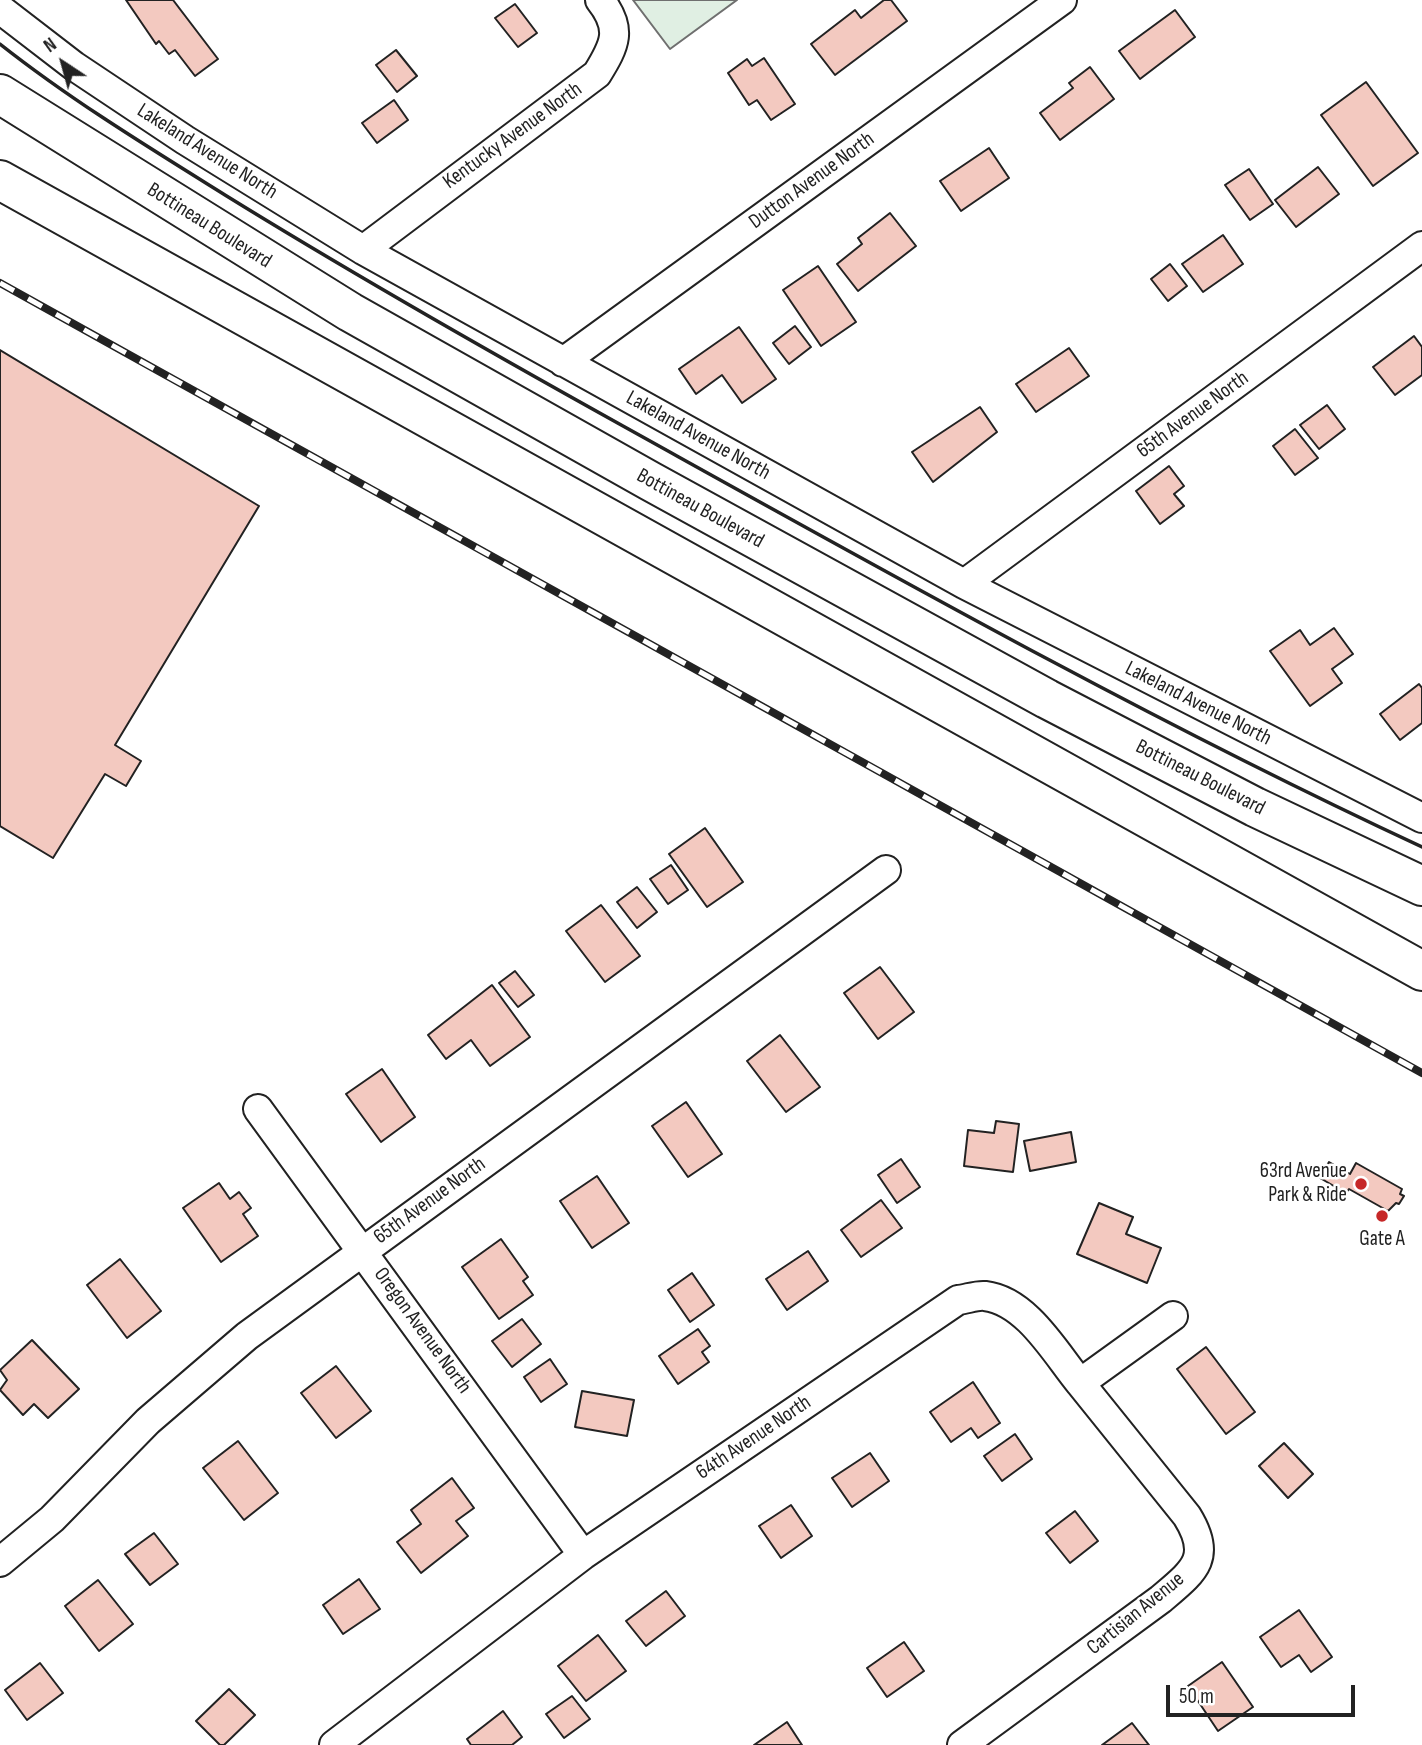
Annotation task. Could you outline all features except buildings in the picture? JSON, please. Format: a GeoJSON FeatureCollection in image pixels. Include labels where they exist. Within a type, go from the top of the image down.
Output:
{"type":"FeatureCollection","features":[{"type":"Feature","properties":{"kind":"highway","name":"Bottineau Boulevard"},"geometry":{"type":"LineString","coordinates":[[0,94],[350,312],[756,540],[1047,699],[1255,807],[1422,886]]}},
{"type":"Feature","properties":{"kind":"highway"},"geometry":{"type":"LineString","coordinates":[[0,180],[1422,971]]}},
{"type":"Feature","properties":{"kind":"street","name":"Kentucky Avenue North"},"geometry":{"type":"LineString","coordinates":[[363,250],[597,74],[614,46],[613,16],[600,0]]}},
{"type":"Feature","properties":{"kind":"street","name":"Dutton Avenue North"},"geometry":{"type":"LineString","coordinates":[[563,362],[1062,0]]}},
{"type":"Feature","properties":{"kind":"street","name":"Lakeland Avenue North"},"geometry":{"type":"LineString","coordinates":[[0,9],[74,66],[363,250],[964,584],[1419,812]]}},
{"type":"Feature","properties":{"kind":"street","name":"65th Avenue North"},"geometry":{"type":"LineString","coordinates":[[964,584],[1422,246]]}},
{"type":"Feature","properties":{"kind":"street","name":"65th Avenue North"},"geometry":{"type":"LineString","coordinates":[[0,1562],[52,1519],[148,1421],[193,1380],[364,1250],[886,870]]}},
{"type":"Feature","properties":{"kind":"street","name":"Oregon Avenue North"},"geometry":{"type":"LineString","coordinates":[[258,1109],[364,1250],[583,1555]]}},
{"type":"Feature","properties":{"kind":"street","name":"64th Avenue North"},"geometry":{"type":"LineString","coordinates":[[334,1745],[583,1555],[958,1300],[984,1296],[1005,1302],[1025,1317],[1080,1383]]}},
{"type":"Feature","properties":{"kind":"street"},"geometry":{"type":"LineString","coordinates":[[1080,1383],[1173,1316]]}},
{"type":"Feature","properties":{"kind":"street","name":"Cartisian Avenue"},"geometry":{"type":"LineString","coordinates":[[962,1745],[1161,1599],[1185,1579],[1202,1552],[1200,1537],[1187,1516],[1080,1383]]}},
{"type":"Feature","properties":{"kind":"green space"},"geometry":{"type":"Polygon","coordinates":[[[633,0],[737,0],[670,49],[633,0]]]}},
{"type":"Feature","properties":{"kind":"railway"},"geometry":{"type":"LineString","coordinates":[[0,283],[1422,1073]]}},
{"type":"Feature","properties":{"kind":"wall"},"geometry":{"type":"LineString","coordinates":[[0,44],[82,104],[196,177],[323,255],[522,370],[1019,644],[1219,748],[1422,847]]}},
{"type":"Feature","properties":{"kind":"place","name":"63rd Avenue Park & Ride"},"geometry":{"type":"Point","coordinates":[1361,1184]}},
{"type":"Feature","properties":{"kind":"place","name":"Gate A"},"geometry":{"type":"Point","coordinates":[1382,1216]}}]}
